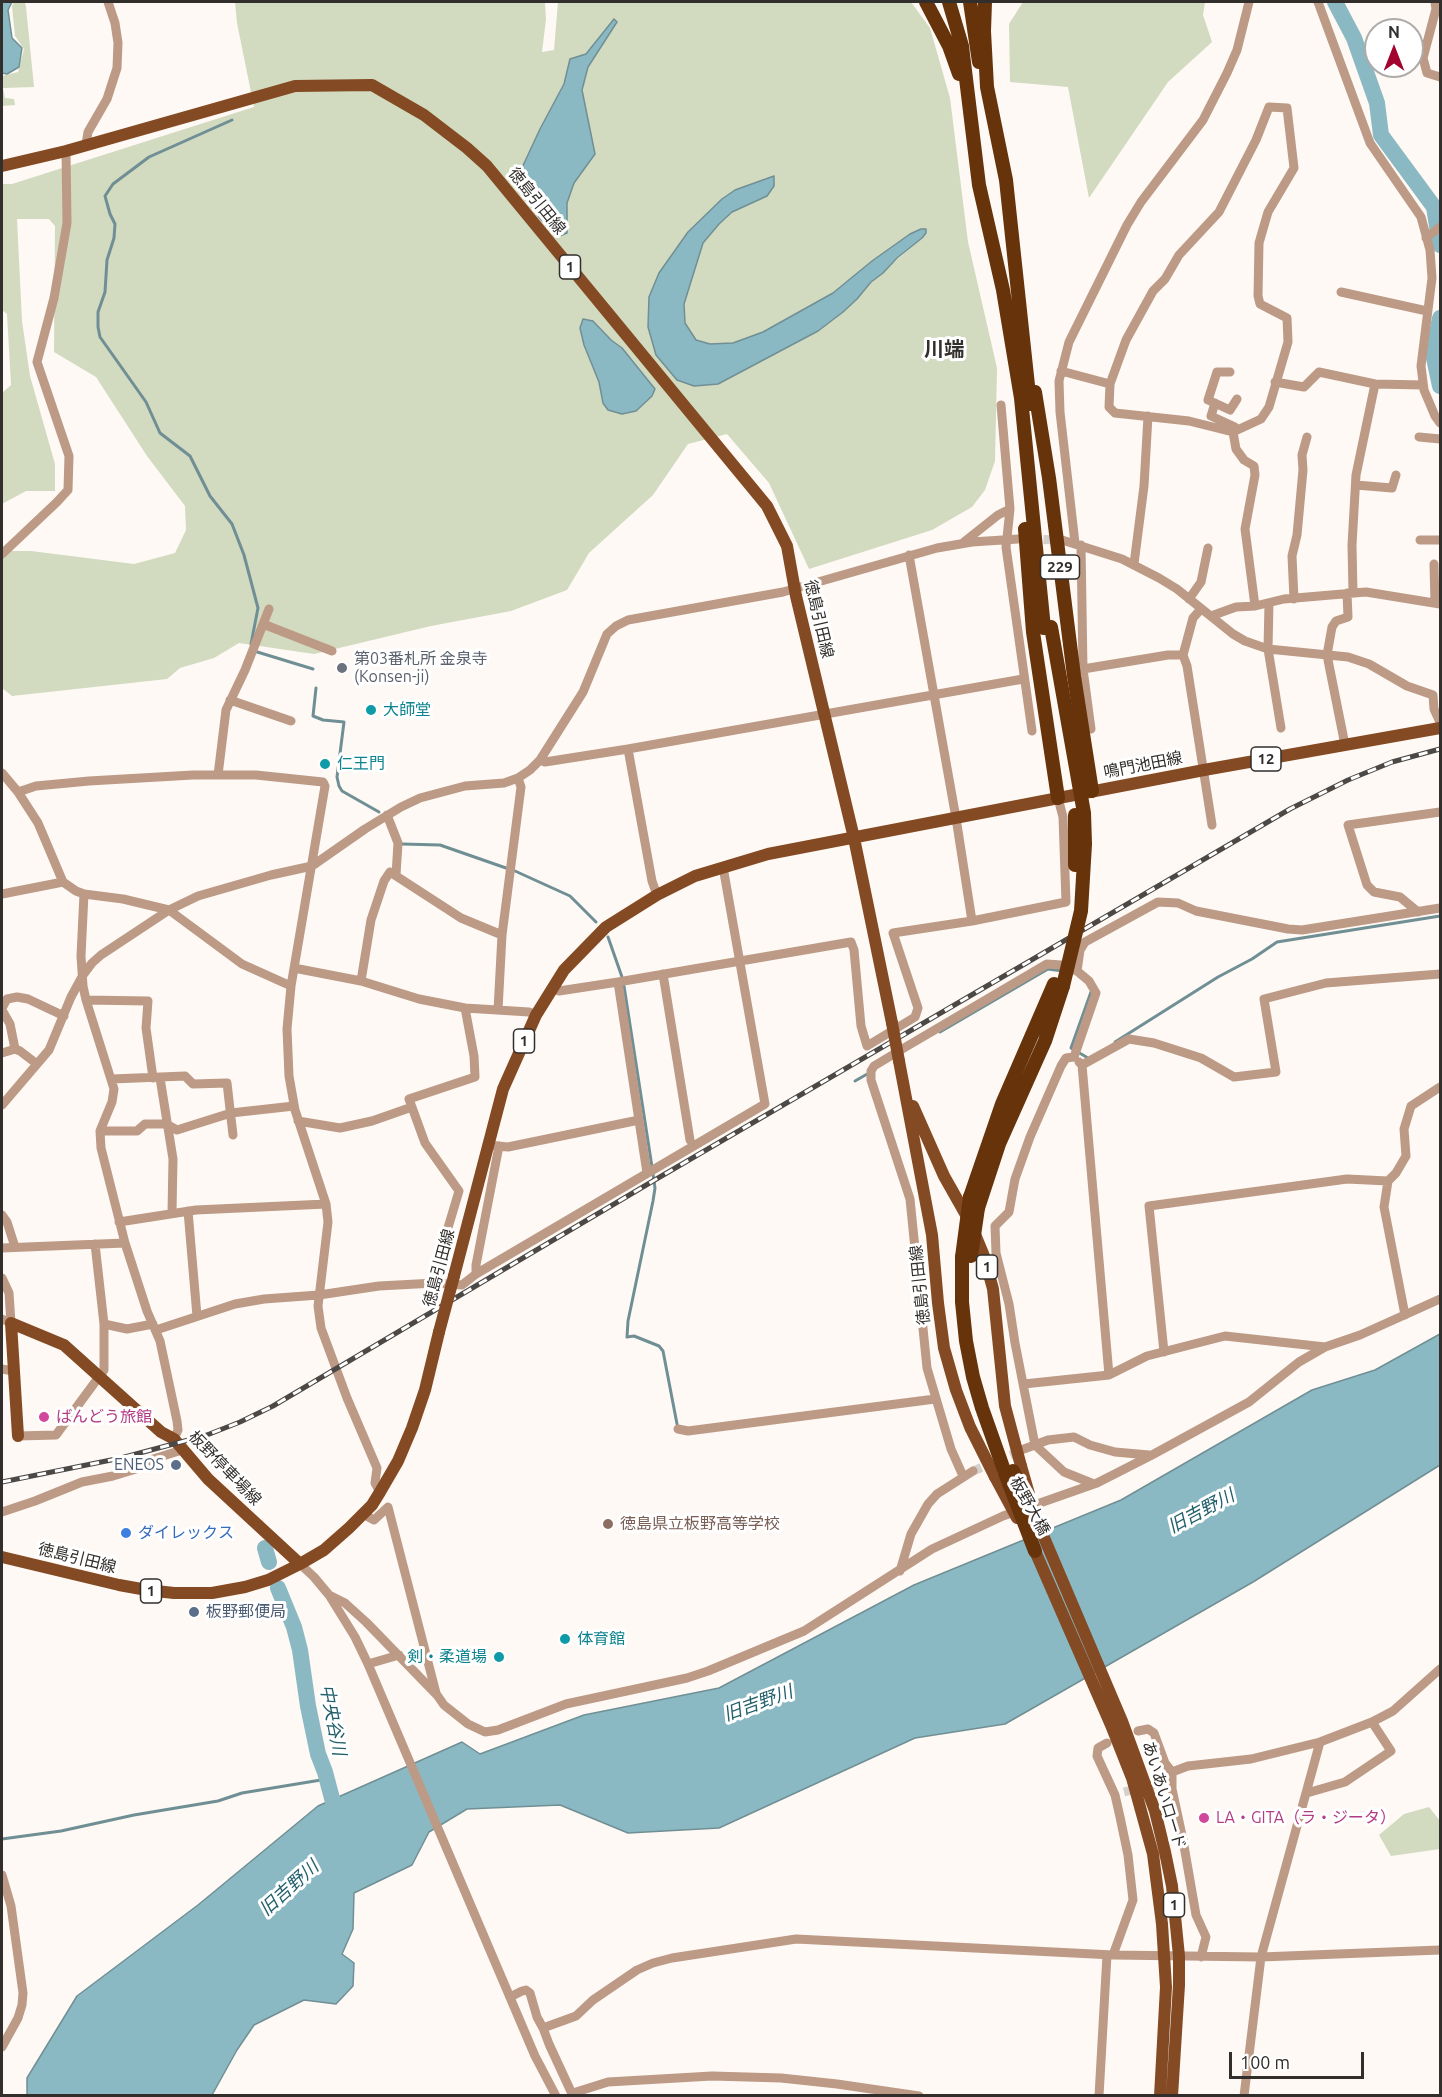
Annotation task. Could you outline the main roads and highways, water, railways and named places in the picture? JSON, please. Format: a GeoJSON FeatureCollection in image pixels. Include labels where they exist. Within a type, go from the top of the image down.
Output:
{"type":"FeatureCollection","features":[{"type":"Feature","properties":{"kind":"highway"},"geometry":{"type":"LineString","coordinates":[[926,2],[949,46],[967,96]]}},
{"type":"Feature","properties":{"kind":"highway"},"geometry":{"type":"LineString","coordinates":[[949,2],[962,46],[979,184],[997,261],[1025,423],[1047,627],[1075,814],[1076,872],[1072,911],[1059,985],[1045,1041],[974,1202],[962,1302],[971,1368],[990,1433],[1008,1472],[1037,1521]]}},
{"type":"Feature","properties":{"kind":"highway"},"geometry":{"type":"LineString","coordinates":[[970,2],[977,54],[987,87],[1006,180],[1025,343],[1047,627]]}},
{"type":"Feature","properties":{"kind":"highway"},"geometry":{"type":"LineString","coordinates":[[985,2],[987,87]]}},
{"type":"Feature","properties":{"kind":"highway","name":"229"},"geometry":{"type":"LineString","coordinates":[[1025,343],[1047,466],[1074,676],[1092,791]]}},
{"type":"Feature","properties":{"kind":"highway","name":"229"},"geometry":{"type":"LineString","coordinates":[[1013,354],[1033,632],[1058,798]]}},
{"type":"Feature","properties":{"kind":"highway"},"geometry":{"type":"LineString","coordinates":[[1008,1472],[1035,1551]]}},
{"type":"Feature","properties":{"kind":"main road","name":"徳島引田線"},"geometry":{"type":"LineString","coordinates":[[2,166],[66,151],[295,86],[372,85],[424,116],[487,166],[767,506],[787,546],[795,589],[854,838],[932,1235],[944,1348],[956,1390],[970,1426],[1008,1472]]}},
{"type":"Feature","properties":{"kind":"main road","name":"鳴門池田線"},"geometry":{"type":"LineString","coordinates":[[854,838],[1092,791],[1440,728]]}},
{"type":"Feature","properties":{"kind":"main road","name":"徳島引田線"},"geometry":{"type":"LineString","coordinates":[[2,1557],[147,1590],[212,1593],[268,1580],[324,1550],[363,1514],[380,1492],[398,1461],[412,1428],[425,1390],[454,1276],[493,1145],[503,1089],[536,1015],[564,970],[606,927],[657,895],[695,876],[768,854],[854,838]]}},
{"type":"Feature","properties":{"kind":"main road","name":"徳島引田線"},"geometry":{"type":"LineString","coordinates":[[903,1082],[944,1176],[970,1222],[984,1256],[993,1289],[1005,1406],[1008,1472]]}},
{"type":"Feature","properties":{"kind":"main road"},"geometry":{"type":"LineString","coordinates":[[6,1321],[7,1370],[18,1436]]}},
{"type":"Feature","properties":{"kind":"main road","name":"板野停車場線"},"geometry":{"type":"LineString","coordinates":[[6,1321],[64,1345],[161,1432],[174,1439],[208,1479],[300,1564]]}},
{"type":"Feature","properties":{"kind":"main road","name":"あいあいロード"},"geometry":{"type":"LineString","coordinates":[[1037,1521],[1117,1723],[1155,1811],[1166,1852],[1179,1956],[1172,2096]]}},
{"type":"Feature","properties":{"kind":"main road","name":"あいあいロード"},"geometry":{"type":"LineString","coordinates":[[1035,1551],[1117,1723],[1153,1854],[1159,1888],[1166,1986],[1160,2096]]}},
{"type":"Feature","properties":{"kind":"water"},"geometry":{"type":"Polygon","coordinates":[[[2,2],[12,2],[8,10],[12,38],[22,48],[19,67],[7,74],[2,73],[2,2]]]}},
{"type":"Feature","properties":{"kind":"water"},"geometry":{"type":"Polygon","coordinates":[[[614,19],[617,22],[588,67],[582,90],[595,154],[574,183],[567,203],[567,233],[557,237],[537,215],[540,199],[520,172],[564,84],[570,59],[586,54],[614,19]]]}},
{"type":"Feature","properties":{"kind":"water"},"geometry":{"type":"Polygon","coordinates":[[[774,176],[774,186],[767,196],[732,212],[703,243],[684,304],[685,323],[696,340],[710,344],[733,343],[763,332],[833,293],[910,234],[921,229],[926,229],[926,233],[871,282],[843,312],[818,331],[718,384],[694,386],[677,380],[656,355],[648,327],[649,297],[659,273],[688,232],[722,199],[735,190],[774,176]]]}},
{"type":"Feature","properties":{"kind":"water"},"geometry":{"type":"Polygon","coordinates":[[[583,319],[593,321],[622,348],[655,389],[652,396],[636,411],[622,414],[608,410],[603,403],[599,382],[584,345],[580,328],[583,319]]]}},
{"type":"Feature","properties":{"kind":"water","name":"旧吉野川"},"geometry":{"type":"Polygon","coordinates":[[[1440,1334],[1440,1465],[1253,1582],[1005,1724],[915,1738],[719,1828],[628,1833],[560,1805],[467,1809],[429,1832],[412,1865],[354,1893],[353,1929],[342,1954],[354,1963],[353,1986],[336,2004],[304,2000],[254,2025],[212,2095],[27,2095],[27,2078],[77,1996],[198,1905],[318,1806],[462,1742],[480,1754],[584,1715],[719,1688],[914,1585],[1121,1500],[1312,1390],[1375,1370],[1440,1334]]]}},
{"type":"Feature","properties":{"kind":"waterway"},"geometry":{"type":"LineString","coordinates":[[1335,2],[1354,38],[1377,103],[1381,135],[1434,207],[1440,245]]}},
{"type":"Feature","properties":{"kind":"waterway"},"geometry":{"type":"LineString","coordinates":[[232,120],[149,157],[113,184],[105,196],[115,224],[114,238],[107,260],[105,292],[98,312],[98,327],[100,337],[146,402],[160,433],[190,456],[210,496],[232,524],[244,555],[258,608],[251,644]]}},
{"type":"Feature","properties":{"kind":"waterway"},"geometry":{"type":"LineString","coordinates":[[1440,318],[1433,353],[1440,386]]}},
{"type":"Feature","properties":{"kind":"waterway"},"geometry":{"type":"LineString","coordinates":[[254,651],[313,669]]}},
{"type":"Feature","properties":{"kind":"waterway"},"geometry":{"type":"LineString","coordinates":[[316,688],[313,716],[323,720],[344,722],[337,777],[339,786],[342,791],[379,812]]}},
{"type":"Feature","properties":{"kind":"waterway"},"geometry":{"type":"LineString","coordinates":[[402,844],[440,845],[506,868]]}},
{"type":"Feature","properties":{"kind":"waterway"},"geometry":{"type":"LineString","coordinates":[[515,871],[570,896],[596,922]]}},
{"type":"Feature","properties":{"kind":"waterway"},"geometry":{"type":"LineString","coordinates":[[1115,1042],[1277,942],[1440,916]]}},
{"type":"Feature","properties":{"kind":"waterway"},"geometry":{"type":"LineString","coordinates":[[608,937],[622,977]]}},
{"type":"Feature","properties":{"kind":"waterway"},"geometry":{"type":"LineString","coordinates":[[940,1032],[1048,969],[1063,971]]}},
{"type":"Feature","properties":{"kind":"waterway"},"geometry":{"type":"LineString","coordinates":[[624,986],[652,1167]]}},
{"type":"Feature","properties":{"kind":"waterway"},"geometry":{"type":"LineString","coordinates":[[1088,1058],[1071,1048],[1091,992]]}},
{"type":"Feature","properties":{"kind":"waterway"},"geometry":{"type":"LineString","coordinates":[[855,1081],[869,1073]]}},
{"type":"Feature","properties":{"kind":"waterway"},"geometry":{"type":"LineString","coordinates":[[653,1174],[655,1188],[653,1201],[628,1321],[627,1337],[634,1336],[659,1346],[663,1351],[677,1424]]}},
{"type":"Feature","properties":{"kind":"waterway","name":"中央谷川"},"geometry":{"type":"LineString","coordinates":[[265,1548],[269,1562]]}},
{"type":"Feature","properties":{"kind":"waterway","name":"中央谷川"},"geometry":{"type":"LineString","coordinates":[[278,1588],[294,1627],[300,1650],[318,1754],[338,1821]]}},
{"type":"Feature","properties":{"kind":"waterway"},"geometry":{"type":"LineString","coordinates":[[2,1839],[61,1831],[134,1815],[218,1801],[242,1793],[327,1779]]}},
{"type":"Feature","properties":{"kind":"tunnel"},"geometry":{"type":"LineString","coordinates":[[1030,539],[1061,540]]}},
{"type":"Feature","properties":{"kind":"tunnel"},"geometry":{"type":"LineString","coordinates":[[973,1471],[1021,1451]]}},
{"type":"Feature","properties":{"kind":"tunnel"},"geometry":{"type":"LineString","coordinates":[[1124,1792],[1161,1783]]}},
{"type":"Feature","properties":{"kind":"railway"},"geometry":{"type":"LineString","coordinates":[[2,1482],[121,1458],[207,1435],[273,1406],[1290,809],[1348,780],[1392,762],[1440,749]]}},
{"type":"Feature","properties":{"kind":"place","name":"第03番札所 金泉寺 (Konsen-ji)"},"geometry":{"type":"Point","coordinates":[342,668]}},
{"type":"Feature","properties":{"kind":"place","name":"大師堂"},"geometry":{"type":"Point","coordinates":[371,710]}},
{"type":"Feature","properties":{"kind":"place","name":"仁王門"},"geometry":{"type":"Point","coordinates":[325,764]}},
{"type":"Feature","properties":{"kind":"place","name":"ばんどう旅館"},"geometry":{"type":"Point","coordinates":[44,1417]}},
{"type":"Feature","properties":{"kind":"place","name":"ENEOS"},"geometry":{"type":"Point","coordinates":[176,1465]}},
{"type":"Feature","properties":{"kind":"place","name":"徳島県立板野高等学校"},"geometry":{"type":"Point","coordinates":[608,1524]}},
{"type":"Feature","properties":{"kind":"place","name":"ダイレックス"},"geometry":{"type":"Point","coordinates":[126,1533]}},
{"type":"Feature","properties":{"kind":"place","name":"板野郵便局"},"geometry":{"type":"Point","coordinates":[194,1612]}},
{"type":"Feature","properties":{"kind":"place","name":"体育館"},"geometry":{"type":"Point","coordinates":[565,1639]}},
{"type":"Feature","properties":{"kind":"place","name":"剣・柔道場"},"geometry":{"type":"Point","coordinates":[499,1657]}},
{"type":"Feature","properties":{"kind":"place","name":"LA・GITA（ラ・ジータ）"},"geometry":{"type":"Point","coordinates":[1204,1818]}},
{"type":"Feature","properties":{"kind":"district","name":"川端"},"geometry":{"type":"Point","coordinates":[944,349]}}]}
